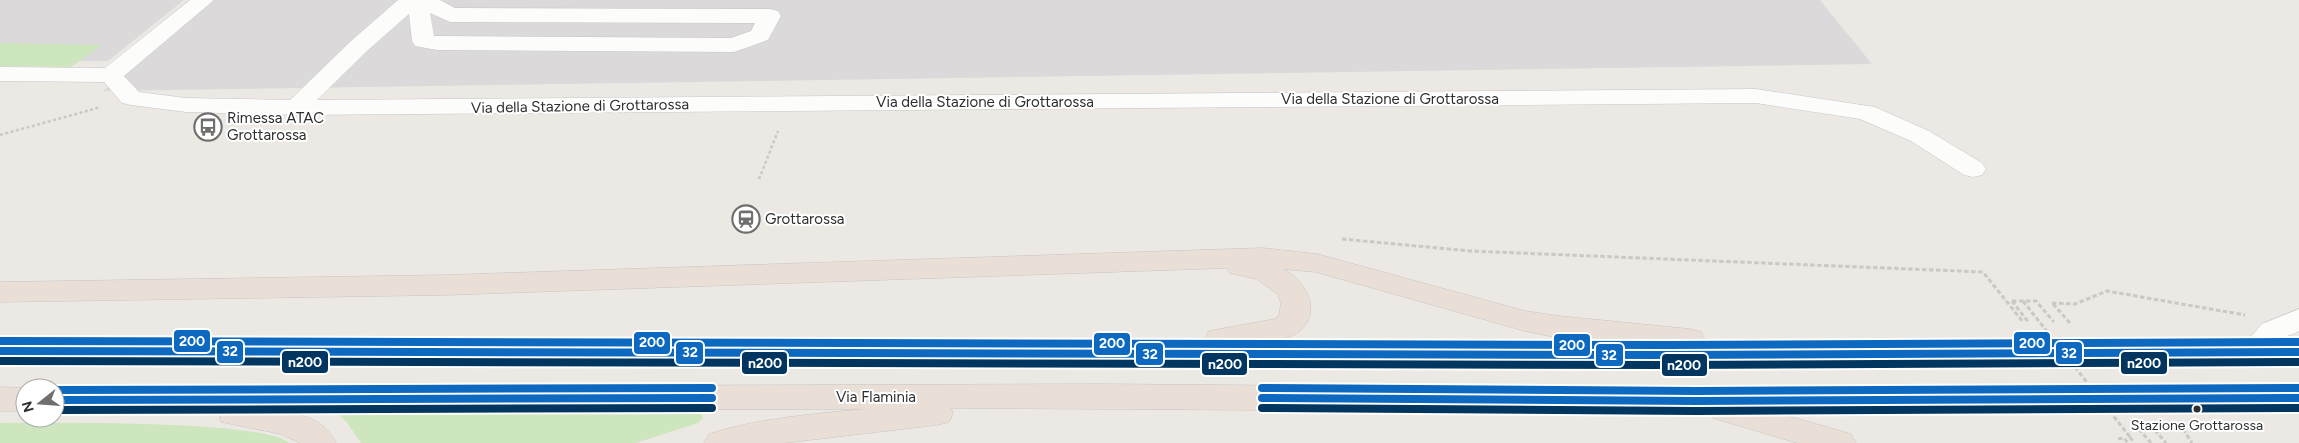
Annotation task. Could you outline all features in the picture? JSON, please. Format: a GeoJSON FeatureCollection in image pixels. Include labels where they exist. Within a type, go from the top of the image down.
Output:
{"type":"FeatureCollection","features":[{"type":"Feature","properties":{"kind":"highway"},"geometry":{"type":"LineString","coordinates":[[0,292],[445,286],[1235,257],[1284,258],[1317,263],[1525,322],[1810,354]]}},
{"type":"Feature","properties":{"kind":"highway"},"geometry":{"type":"LineString","coordinates":[[1136,352],[1259,333],[1290,323],[1296,311],[1295,298],[1288,286],[1279,279],[1250,267],[1191,260]]}},
{"type":"Feature","properties":{"kind":"highway"},"geometry":{"type":"LineString","coordinates":[[0,351],[712,354],[2299,352]]}},
{"type":"Feature","properties":{"kind":"highway"},"geometry":{"type":"LineString","coordinates":[[721,443],[786,430],[1099,396]]}},
{"type":"Feature","properties":{"kind":"highway","name":"Via Flaminia"},"geometry":{"type":"LineString","coordinates":[[65,400],[1099,396],[1696,401],[2299,398]]}},
{"type":"Feature","properties":{"kind":"highway"},"geometry":{"type":"LineString","coordinates":[[0,399],[15,400]]}},
{"type":"Feature","properties":{"kind":"highway"},"geometry":{"type":"LineString","coordinates":[[160,400],[264,418],[305,428],[316,436],[319,443]]}},
{"type":"Feature","properties":{"kind":"highway"},"geometry":{"type":"LineString","coordinates":[[1696,401],[1839,443]]}},
{"type":"Feature","properties":{"kind":"street"},"geometry":{"type":"LineString","coordinates":[[0,74],[111,75],[203,0]]}},
{"type":"Feature","properties":{"kind":"street"},"geometry":{"type":"LineString","coordinates":[[296,108],[359,46],[411,0]]}},
{"type":"Feature","properties":{"kind":"street"},"geometry":{"type":"LineString","coordinates":[[418,0],[423,41],[437,44],[734,45],[760,35],[770,16],[450,14],[425,0]]}},
{"type":"Feature","properties":{"kind":"street"},"geometry":{"type":"LineString","coordinates":[[111,75],[131,98]]}},
{"type":"Feature","properties":{"kind":"street","name":"Via della Stazione di Grottarossa"},"geometry":{"type":"LineString","coordinates":[[131,98],[186,105],[296,108],[1756,96],[1866,112],[1920,136],[1973,169]]}},
{"type":"Feature","properties":{"kind":"street"},"geometry":{"type":"LineString","coordinates":[[2253,353],[2273,331],[2291,322]]}},
{"type":"Feature","properties":{"kind":"path"},"geometry":{"type":"LineString","coordinates":[[0,135],[131,98]]}},
{"type":"Feature","properties":{"kind":"path"},"geometry":{"type":"LineString","coordinates":[[759,179],[778,129]]}},
{"type":"Feature","properties":{"kind":"path"},"geometry":{"type":"LineString","coordinates":[[1333,238],[1428,247],[1529,253],[1983,272],[2025,325]]}},
{"type":"Feature","properties":{"kind":"path"},"geometry":{"type":"LineString","coordinates":[[2071,324],[2052,303],[2075,304],[2107,292],[2291,322]]}},
{"type":"Feature","properties":{"kind":"path"},"geometry":{"type":"LineString","coordinates":[[2031,325],[2012,301],[2036,301],[2056,324]]}},
{"type":"Feature","properties":{"kind":"path"},"geometry":{"type":"LineString","coordinates":[[2023,301],[2134,443]]}},
{"type":"Feature","properties":{"kind":"path"},"geometry":{"type":"LineString","coordinates":[[2139,429],[2151,443]]}},
{"type":"Feature","properties":{"kind":"path"},"geometry":{"type":"LineString","coordinates":[[2154,429],[2166,443]]}},
{"type":"Feature","properties":{"kind":"path"},"geometry":{"type":"LineString","coordinates":[[2121,443],[2118,438],[2124,438],[2128,443]]}},
{"type":"Feature","properties":{"kind":"shaded area"},"geometry":{"type":"Polygon","coordinates":[[[0,0],[184,0],[108,61],[0,61],[0,0]]]}},
{"type":"Feature","properties":{"kind":"shaded area","name":"Rimessa ATAC Grottarossa"},"geometry":{"type":"Polygon","coordinates":[[[213,0],[1820,0],[1872,64],[103,91],[213,0]]]}},
{"type":"Feature","properties":{"kind":"green space"},"geometry":{"type":"Polygon","coordinates":[[[0,43],[102,45],[71,67],[0,66],[0,43]]]}},
{"type":"Feature","properties":{"kind":"green space"},"geometry":{"type":"Polygon","coordinates":[[[694,410],[701,413],[703,418],[698,423],[636,443],[361,443],[346,421],[334,412],[694,410]]]}},
{"type":"Feature","properties":{"kind":"green space"},"geometry":{"type":"Polygon","coordinates":[[[0,423],[15,423],[15,428],[65,428],[65,423],[105,423],[240,430],[272,436],[289,443],[0,443],[0,423]]]}},
{"type":"Feature","properties":{"kind":"transit line","name":"200"},"geometry":{"type":"LineString","coordinates":[[0,341],[1667,345],[2299,342]]}},
{"type":"Feature","properties":{"kind":"transit line","name":"32"},"geometry":{"type":"LineString","coordinates":[[0,351],[1667,355],[2299,352]]}},
{"type":"Feature","properties":{"kind":"transit line","name":"n200"},"geometry":{"type":"LineString","coordinates":[[0,361],[1667,365],[2299,362]]}},
{"type":"Feature","properties":{"kind":"transit line","name":"200"},"geometry":{"type":"LineString","coordinates":[[65,390],[712,388]]}},
{"type":"Feature","properties":{"kind":"transit line","name":"200"},"geometry":{"type":"LineString","coordinates":[[1262,388],[1696,391],[2299,388]]}},
{"type":"Feature","properties":{"kind":"transit line","name":"32"},"geometry":{"type":"LineString","coordinates":[[65,400],[712,398]]}},
{"type":"Feature","properties":{"kind":"transit line","name":"32"},"geometry":{"type":"LineString","coordinates":[[1262,398],[1696,401],[2299,398]]}},
{"type":"Feature","properties":{"kind":"transit line","name":"n200"},"geometry":{"type":"LineString","coordinates":[[65,410],[712,408]]}},
{"type":"Feature","properties":{"kind":"transit line","name":"n200"},"geometry":{"type":"LineString","coordinates":[[1262,408],[1696,411],[2299,408]]}},
{"type":"Feature","properties":{"kind":"place","name":"Rimessa ATAC Grottarossa"},"geometry":{"type":"Point","coordinates":[208,127]}},
{"type":"Feature","properties":{"kind":"place","name":"Grottarossa"},"geometry":{"type":"Point","coordinates":[746,219]}},
{"type":"Feature","properties":{"kind":"place","name":"Stazione Grottarossa"},"geometry":{"type":"Point","coordinates":[2197,409]}}]}
